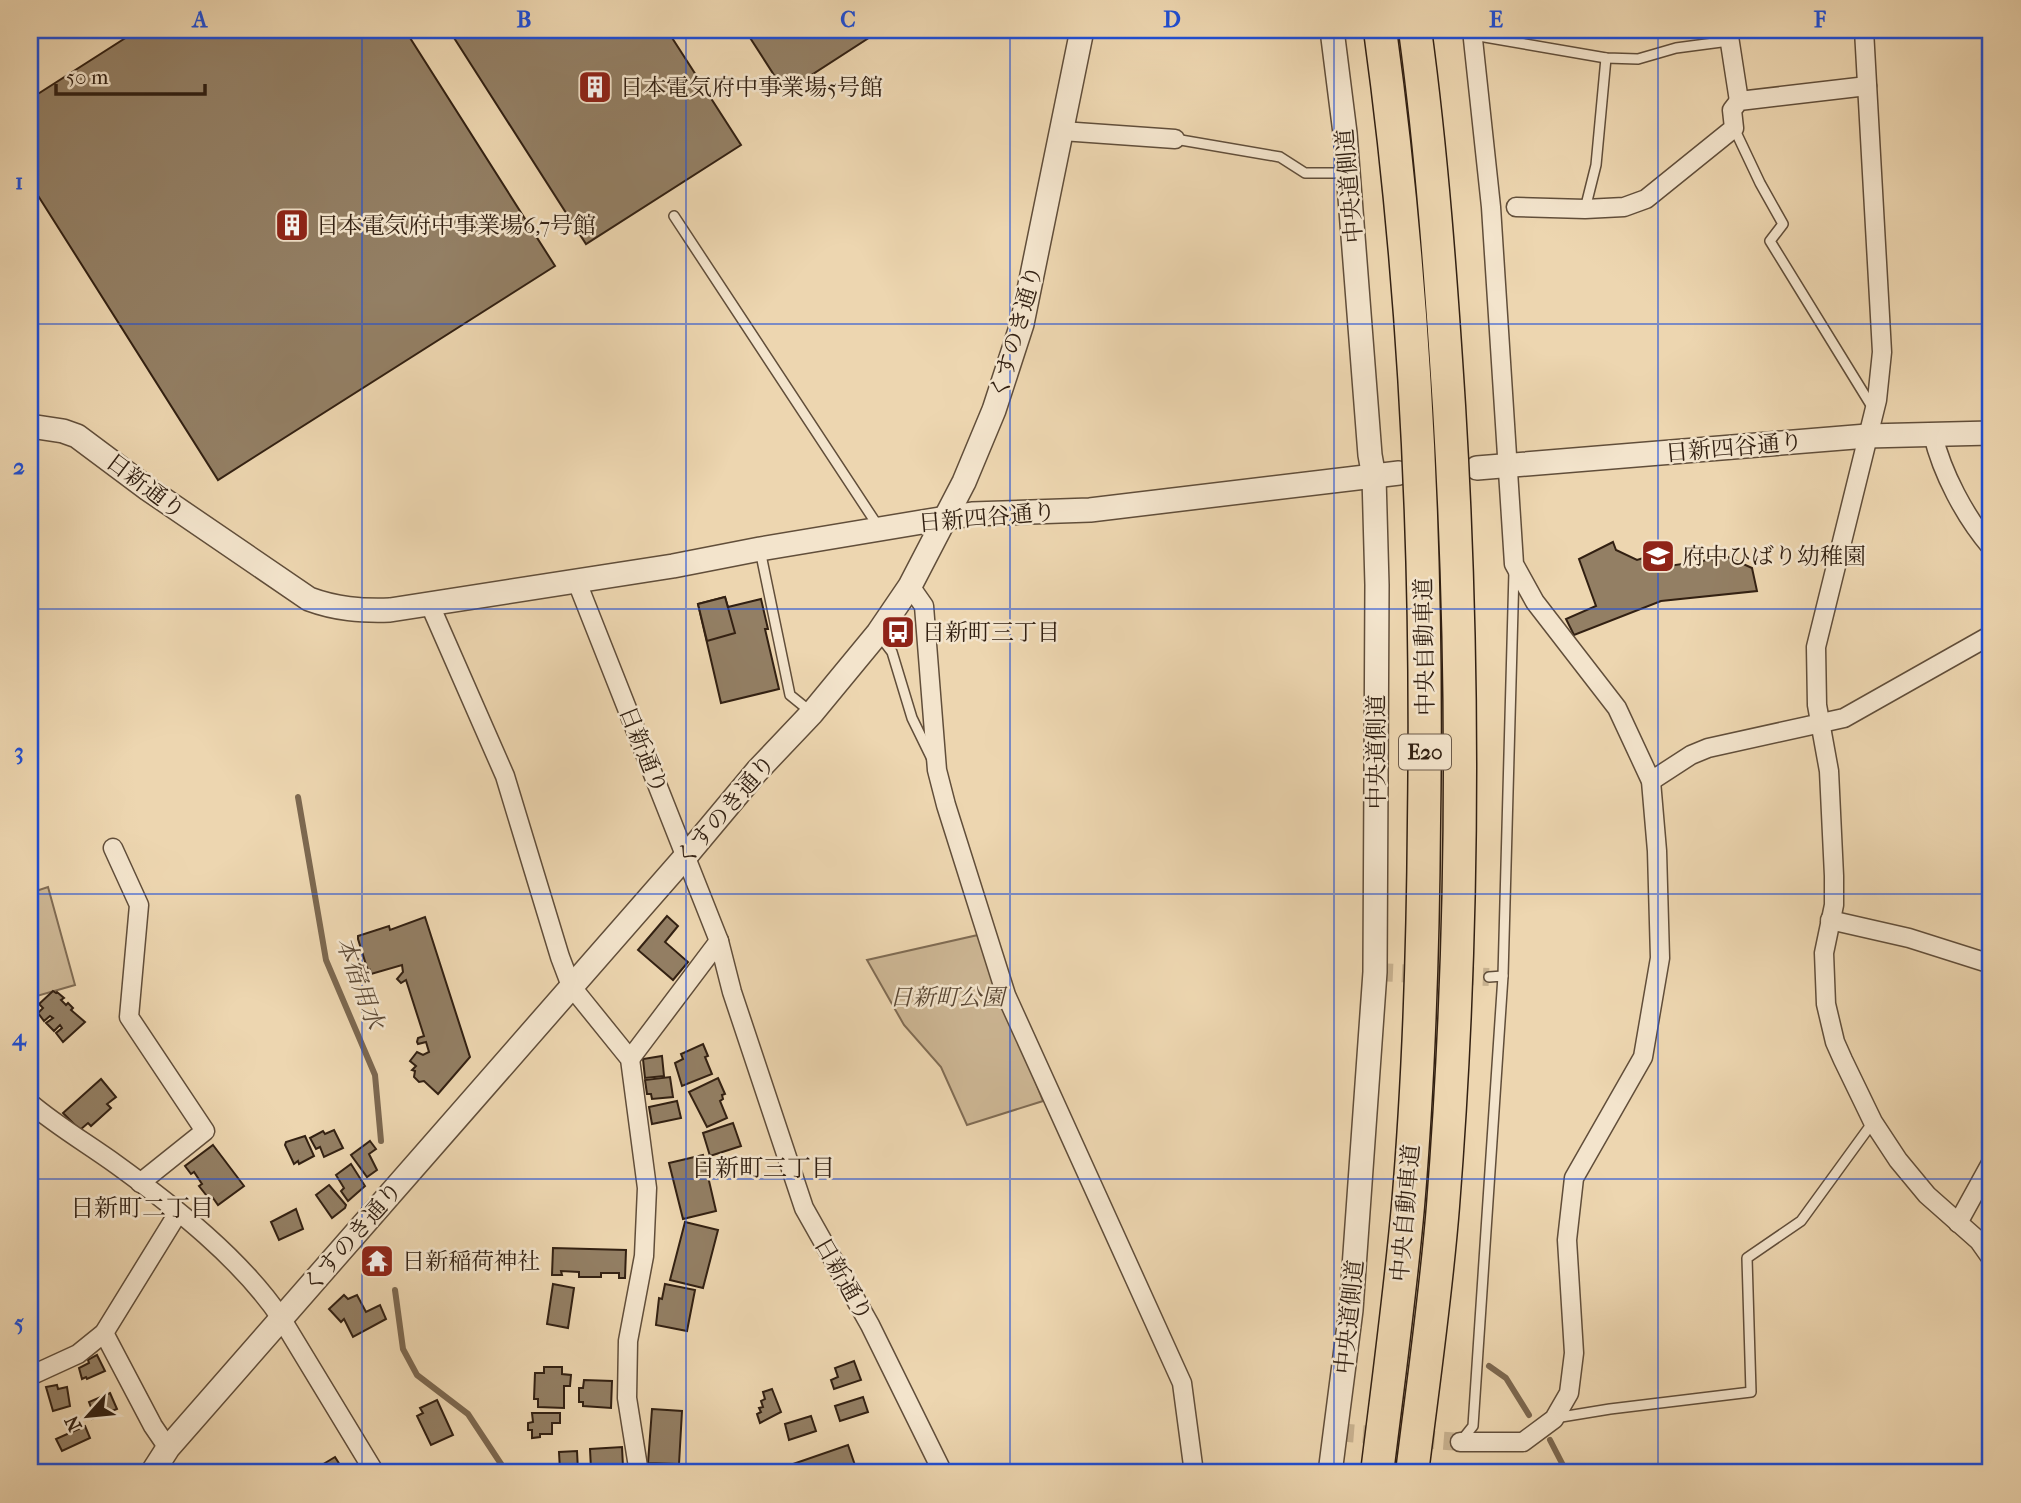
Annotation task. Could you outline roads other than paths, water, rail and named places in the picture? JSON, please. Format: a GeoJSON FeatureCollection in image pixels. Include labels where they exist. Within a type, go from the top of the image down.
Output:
{"type":"FeatureCollection","features":[{"type":"Feature","properties":{"kind":"highway","name":"中央自動車道"},"geometry":{"type":"LineString","coordinates":[[1377,1473],[1408,1206],[1417,1070],[1426,730],[1422,520],[1407,279],[1380,30]]}},
{"type":"Feature","properties":{"kind":"highway","name":"中央自動車道"},"geometry":{"type":"LineString","coordinates":[[1412,1473],[1443,1209],[1459,919],[1461,729],[1455,514],[1441,281],[1415,30]]}},
{"type":"Feature","properties":{"kind":"street","name":"くすのき通り"},"geometry":{"type":"LineString","coordinates":[[152,1473],[168,1448],[686,856],[757,771],[812,713],[878,634],[910,586],[979,449],[1009,368],[1033,279],[1082,30]]}},
{"type":"Feature","properties":{"kind":"street","name":"中央道側道"},"geometry":{"type":"LineString","coordinates":[[1330,1473],[1352,1310],[1375,972],[1377,585],[1374,477],[1370,455],[1348,173],[1332,30]]}},
{"type":"Feature","properties":{"kind":"street"},"geometry":{"type":"LineString","coordinates":[[1864,30],[1882,352],[1874,410],[1816,648],[1815,678],[1829,771],[1834,876],[1834,905],[1824,953],[1824,982],[1829,1023],[1843,1060],[1873,1122],[1912,1179],[1979,1241],[1991,1258]]}},
{"type":"Feature","properties":{"kind":"street"},"geometry":{"type":"LineString","coordinates":[[1460,1442],[1523,1442],[1554,1419],[1569,1393],[1574,1353],[1567,1240],[1574,1178],[1643,1058],[1660,958],[1657,851],[1651,780],[1617,708],[1535,602],[1514,564],[1480,33]]}},
{"type":"Feature","properties":{"kind":"street"},"geometry":{"type":"LineString","coordinates":[[1729,36],[1739,101]]}},
{"type":"Feature","properties":{"kind":"street"},"geometry":{"type":"LineString","coordinates":[[1516,207],[1624,207],[1646,199],[1734,128],[1732,110],[1739,101],[1867,86]]}},
{"type":"Feature","properties":{"kind":"street"},"geometry":{"type":"LineString","coordinates":[[1062,131],[1175,139]]}},
{"type":"Feature","properties":{"kind":"street","name":"日新通り"},"geometry":{"type":"LineString","coordinates":[[30,426],[77,436],[148,489],[310,599],[334,607],[368,611],[430,605],[577,582],[719,941],[732,992],[804,1208],[870,1325],[943,1473]]}},
{"type":"Feature","properties":{"kind":"street","name":"日新四谷通り"},"geometry":{"type":"LineString","coordinates":[[1477,468],[1867,436],[1991,433]]}},
{"type":"Feature","properties":{"kind":"street"},"geometry":{"type":"LineString","coordinates":[[1933,435],[1939,460],[1953,490],[1991,547]]}},
{"type":"Feature","properties":{"kind":"street","name":"日新四谷通り"},"geometry":{"type":"LineString","coordinates":[[577,582],[946,517],[1090,510],[1399,473]]}},
{"type":"Feature","properties":{"kind":"street"},"geometry":{"type":"LineString","coordinates":[[910,586],[924,606],[937,771],[1006,995],[1182,1383],[1194,1473]]}},
{"type":"Feature","properties":{"kind":"street"},"geometry":{"type":"LineString","coordinates":[[430,605],[505,776],[571,986],[631,1059],[648,1188],[644,1255],[628,1341],[627,1398],[639,1473]]}},
{"type":"Feature","properties":{"kind":"street"},"geometry":{"type":"LineString","coordinates":[[1651,780],[1691,755],[1708,748],[1844,718],[1991,635]]}},
{"type":"Feature","properties":{"kind":"street"},"geometry":{"type":"LineString","coordinates":[[113,848],[139,905],[129,1017],[205,1132],[140,1183]]}},
{"type":"Feature","properties":{"kind":"street"},"geometry":{"type":"LineString","coordinates":[[1830,920],[1909,938],[1991,964]]}},
{"type":"Feature","properties":{"kind":"street"},"geometry":{"type":"LineString","coordinates":[[631,1059],[719,941]]}},
{"type":"Feature","properties":{"kind":"street"},"geometry":{"type":"LineString","coordinates":[[30,1102],[49,1119],[140,1183],[237,1263],[265,1294],[281,1318],[374,1473]]}},
{"type":"Feature","properties":{"kind":"street"},"geometry":{"type":"LineString","coordinates":[[1958,1223],[1991,1163]]}},
{"type":"Feature","properties":{"kind":"street"},"geometry":{"type":"LineString","coordinates":[[30,1376],[78,1354],[104,1333],[178,1213]]}},
{"type":"Feature","properties":{"kind":"street"},"geometry":{"type":"LineString","coordinates":[[104,1333],[153,1426],[168,1448]]}},
{"type":"Feature","properties":{"kind":"lane"},"geometry":{"type":"LineString","coordinates":[[1480,33],[1606,58],[1638,59],[1729,36]]}},
{"type":"Feature","properties":{"kind":"lane"},"geometry":{"type":"LineString","coordinates":[[1585,209],[1596,165],[1606,58]]}},
{"type":"Feature","properties":{"kind":"lane"},"geometry":{"type":"LineString","coordinates":[[1734,128],[1783,224],[1770,241],[1874,410]]}},
{"type":"Feature","properties":{"kind":"lane"},"geometry":{"type":"LineString","coordinates":[[1175,139],[1280,157],[1305,173],[1348,173]]}},
{"type":"Feature","properties":{"kind":"lane"},"geometry":{"type":"LineString","coordinates":[[674,216],[879,528]]}},
{"type":"Feature","properties":{"kind":"lane"},"geometry":{"type":"LineString","coordinates":[[760,549],[790,695],[812,713]]}},
{"type":"Feature","properties":{"kind":"lane"},"geometry":{"type":"LineString","coordinates":[[1460,1442],[1473,1426],[1503,976],[1514,564]]}},
{"type":"Feature","properties":{"kind":"lane"},"geometry":{"type":"LineString","coordinates":[[878,634],[892,652],[912,718],[937,771]]}},
{"type":"Feature","properties":{"kind":"lane"},"geometry":{"type":"LineString","coordinates":[[1489,977],[1503,976]]}},
{"type":"Feature","properties":{"kind":"lane"},"geometry":{"type":"LineString","coordinates":[[1554,1419],[1610,1409],[1751,1392],[1747,1258],[1801,1222],[1873,1122]]}},
{"type":"Feature","properties":{"kind":"waterway","name":"本宿用水"},"geometry":{"type":"LineString","coordinates":[[298,797],[326,960],[375,1075],[381,1141]]}},
{"type":"Feature","properties":{"kind":"waterway","name":"本宿用水"},"geometry":{"type":"LineString","coordinates":[[395,1290],[403,1349],[417,1375],[468,1414],[507,1473]]}},
{"type":"Feature","properties":{"kind":"waterway"},"geometry":{"type":"LineString","coordinates":[[1489,1366],[1506,1378],[1529,1415]]}},
{"type":"Feature","properties":{"kind":"waterway"},"geometry":{"type":"LineString","coordinates":[[1550,1440],[1567,1473]]}},
{"type":"Feature","properties":{"kind":"tunnel"},"geometry":{"type":"LineString","coordinates":[[1375,972],[1489,977]]}},
{"type":"Feature","properties":{"kind":"tunnel"},"geometry":{"type":"LineString","coordinates":[[1336,1432],[1460,1442]]}},
{"type":"Feature","properties":{"kind":"place","name":"日本電気府中事業場5号館"},"geometry":{"type":"Point","coordinates":[595,87]}},
{"type":"Feature","properties":{"kind":"place","name":"日本電気府中事業場6,7号館"},"geometry":{"type":"Point","coordinates":[292,225]}},
{"type":"Feature","properties":{"kind":"place","name":"府中ひばり幼稚園"},"geometry":{"type":"Point","coordinates":[1658,556]}},
{"type":"Feature","properties":{"kind":"place","name":"日新町三丁目"},"geometry":{"type":"Point","coordinates":[898,632]}},
{"type":"Feature","properties":{"kind":"place","name":"日新稲荷神社"},"geometry":{"type":"Point","coordinates":[377,1261]}},
{"type":"Feature","properties":{"kind":"district","name":"日新町三丁目"},"geometry":{"type":"Point","coordinates":[763,1168]}},
{"type":"Feature","properties":{"kind":"district","name":"日新町二丁目"},"geometry":{"type":"Point","coordinates":[142,1208]}},
{"type":"Feature","properties":{"kind":"park label","name":"日新町公園"},"geometry":{"type":"Point","coordinates":[947,997]}}]}
